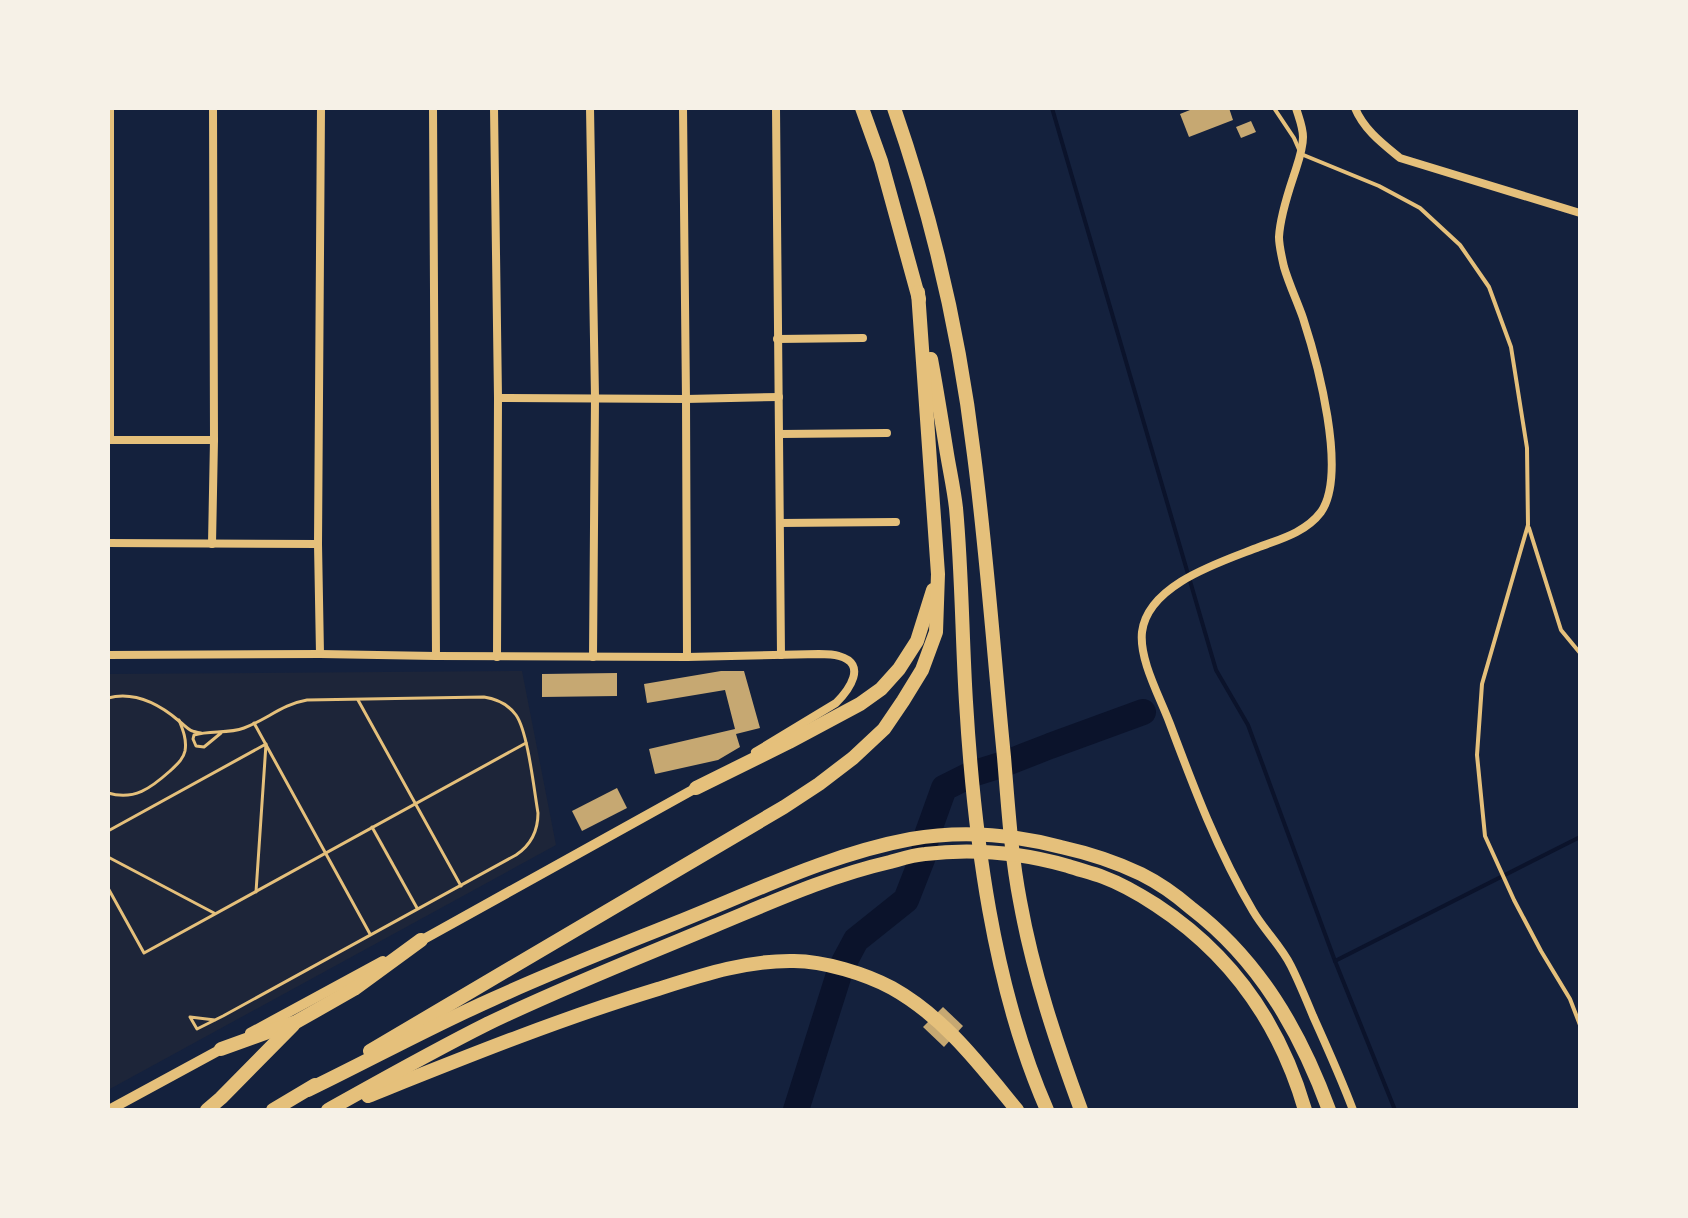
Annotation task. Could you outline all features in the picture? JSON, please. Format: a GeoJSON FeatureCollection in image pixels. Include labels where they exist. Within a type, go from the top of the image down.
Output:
{"type":"FeatureCollection","features":[{"type":"Feature","properties":{"kind":"highway"},"geometry":{"type":"LineString","coordinates":[[862,108],[881,161],[918,292],[935,379],[956,506],[966,706],[973,788],[989,905],[1019,1033],[1047,1110]]}},
{"type":"Feature","properties":{"kind":"highway"},"geometry":{"type":"LineString","coordinates":[[894,108],[945,284],[957,343],[980,503],[1019,898],[1032,958],[1081,1110]]}},
{"type":"Feature","properties":{"kind":"highway"},"geometry":{"type":"LineString","coordinates":[[273,1110],[392,1036],[784,807],[853,758],[884,729],[922,670],[936,632],[938,574],[918,292]]}},
{"type":"Feature","properties":{"kind":"highway"},"geometry":{"type":"LineString","coordinates":[[696,788],[789,742],[860,704],[881,689],[917,641],[938,574]]}},
{"type":"Feature","properties":{"kind":"highway"},"geometry":{"type":"LineString","coordinates":[[308,1090],[558,970],[800,873],[863,851],[912,839],[969,833],[1030,839],[1088,853],[1142,875],[1172,893],[1230,942],[1259,974],[1296,1033],[1329,1110]]}},
{"type":"Feature","properties":{"kind":"highway"},"geometry":{"type":"LineString","coordinates":[[328,1110],[475,1030],[557,992],[808,887],[864,868],[924,854],[984,851],[1039,858],[1104,877],[1139,894],[1174,917],[1211,948],[1242,982],[1263,1013],[1292,1070],[1305,1110]]}},
{"type":"Feature","properties":{"kind":"highway"},"geometry":{"type":"LineString","coordinates":[[221,1049],[296,1022],[354,989],[421,940]]}},
{"type":"Feature","properties":{"kind":"highway"},"geometry":{"type":"LineString","coordinates":[[334,1110],[497,1045],[631,997],[716,971],[756,963],[795,960],[841,968],[891,988],[943,1024],[1017,1110]]}},
{"type":"Feature","properties":{"kind":"highway"},"geometry":{"type":"LineString","coordinates":[[207,1110],[296,1022]]}},
{"type":"Feature","properties":{"kind":"highway"},"geometry":{"type":"LineString","coordinates":[[1065,1066],[1091,1110]]}},
{"type":"Feature","properties":{"kind":"street"},"geometry":{"type":"LineString","coordinates":[[110,108],[109,440],[214,440]]}},
{"type":"Feature","properties":{"kind":"street"},"geometry":{"type":"LineString","coordinates":[[212,544],[213,108]]}},
{"type":"Feature","properties":{"kind":"street"},"geometry":{"type":"LineString","coordinates":[[320,654],[321,108]]}},
{"type":"Feature","properties":{"kind":"street"},"geometry":{"type":"LineString","coordinates":[[433,108],[436,656]]}},
{"type":"Feature","properties":{"kind":"street"},"geometry":{"type":"LineString","coordinates":[[494,108],[498,398],[497,657]]}},
{"type":"Feature","properties":{"kind":"street"},"geometry":{"type":"LineString","coordinates":[[590,108],[595,397],[593,657]]}},
{"type":"Feature","properties":{"kind":"street"},"geometry":{"type":"LineString","coordinates":[[683,108],[687,657]]}},
{"type":"Feature","properties":{"kind":"street"},"geometry":{"type":"LineString","coordinates":[[776,108],[781,655]]}},
{"type":"Feature","properties":{"kind":"street"},"geometry":{"type":"LineString","coordinates":[[1296,108],[1303,140],[1279,238],[1284,266],[1303,320],[1326,413],[1331,447],[1331,487],[1322,511],[1307,526],[1186,579],[1155,602],[1143,629],[1142,645],[1148,669],[1229,869],[1255,915],[1290,964],[1353,1110]]}},
{"type":"Feature","properties":{"kind":"street"},"geometry":{"type":"LineString","coordinates":[[1355,108],[1359,118],[1377,139],[1400,158],[1580,213]]}},
{"type":"Feature","properties":{"kind":"street"},"geometry":{"type":"LineString","coordinates":[[777,339],[863,338]]}},
{"type":"Feature","properties":{"kind":"street"},"geometry":{"type":"LineString","coordinates":[[498,398],[779,397]]}},
{"type":"Feature","properties":{"kind":"street"},"geometry":{"type":"LineString","coordinates":[[780,434],[887,433]]}},
{"type":"Feature","properties":{"kind":"street"},"geometry":{"type":"LineString","coordinates":[[780,523],[896,522]]}},
{"type":"Feature","properties":{"kind":"street"},"geometry":{"type":"LineString","coordinates":[[108,543],[318,544]]}},
{"type":"Feature","properties":{"kind":"street"},"geometry":{"type":"LineString","coordinates":[[108,655],[687,657],[819,654],[848,660],[854,671],[854,680],[836,703],[696,788],[109,1110]]}},
{"type":"Feature","properties":{"kind":"lane"},"geometry":{"type":"LineString","coordinates":[[1274,108],[1301,154],[1379,186],[1420,208],[1460,245],[1489,287],[1511,347],[1519,395],[1527,448],[1528,525],[1561,630],[1580,653]]}},
{"type":"Feature","properties":{"kind":"lane"},"geometry":{"type":"LineString","coordinates":[[1528,525],[1482,684],[1477,755],[1485,836],[1541,951],[1570,999],[1580,1025]]}},
{"type":"Feature","properties":{"kind":"path"},"geometry":{"type":"LineString","coordinates":[[108,698],[136,696],[161,708],[189,731],[205,733],[233,732],[294,702],[357,699],[484,697],[503,702],[522,727],[538,813],[536,831],[522,851],[215,1020],[197,1029],[190,1017],[215,1020]]}},
{"type":"Feature","properties":{"kind":"path"},"geometry":{"type":"LineString","coordinates":[[357,699],[461,886]]}},
{"type":"Feature","properties":{"kind":"path"},"geometry":{"type":"LineString","coordinates":[[108,793],[125,795],[144,791],[181,760],[185,740],[179,720]]}},
{"type":"Feature","properties":{"kind":"path"},"geometry":{"type":"LineString","coordinates":[[254,723],[371,935]]}},
{"type":"Feature","properties":{"kind":"path"},"geometry":{"type":"LineString","coordinates":[[205,733],[194,735],[196,746],[204,747],[221,733]]}},
{"type":"Feature","properties":{"kind":"path"},"geometry":{"type":"LineString","coordinates":[[108,888],[144,953],[526,743]]}},
{"type":"Feature","properties":{"kind":"path"},"geometry":{"type":"LineString","coordinates":[[108,831],[266,744]]}},
{"type":"Feature","properties":{"kind":"path"},"geometry":{"type":"LineString","coordinates":[[256,892],[266,744]]}},
{"type":"Feature","properties":{"kind":"path"},"geometry":{"type":"LineString","coordinates":[[372,827],[417,909]]}},
{"type":"Feature","properties":{"kind":"path"},"geometry":{"type":"LineString","coordinates":[[108,857],[215,914]]}},
{"type":"Feature","properties":{"kind":"shaded area"},"geometry":{"type":"Polygon","coordinates":[[[522,671],[556,845],[108,1090],[108,674],[522,671]]]}},
{"type":"Feature","properties":{"kind":"building"},"geometry":{"type":"Polygon","coordinates":[[[1195,108],[1229,108],[1233,120],[1189,137],[1180,114],[1195,108]]]}},
{"type":"Feature","properties":{"kind":"building"},"geometry":{"type":"Polygon","coordinates":[[[1251,121],[1256,132],[1241,138],[1236,127],[1251,121]]]}},
{"type":"Feature","properties":{"kind":"building"},"geometry":{"type":"Polygon","coordinates":[[[721,671],[744,671],[760,728],[736,734],[740,747],[718,760],[655,774],[649,749],[735,729],[725,690],[647,703],[644,684],[721,671]]]}},
{"type":"Feature","properties":{"kind":"building"},"geometry":{"type":"Polygon","coordinates":[[[617,673],[617,696],[542,697],[542,674],[617,673]]]}},
{"type":"Feature","properties":{"kind":"building"},"geometry":{"type":"Polygon","coordinates":[[[617,788],[627,808],[582,831],[572,811],[617,788]]]}},
{"type":"Feature","properties":{"kind":"building"},"geometry":{"type":"Polygon","coordinates":[[[943,1007],[963,1026],[944,1047],[923,1027],[943,1007]]]}},
{"type":"Feature","properties":{"kind":"waterway"},"geometry":{"type":"LineString","coordinates":[[1052,108],[1216,670],[1248,725],[1335,961],[1395,1110]]}},
{"type":"Feature","properties":{"kind":"waterway"},"geometry":{"type":"LineString","coordinates":[[796,1110],[841,968],[856,940],[906,900],[944,788],[972,774],[1143,712]]}},
{"type":"Feature","properties":{"kind":"waterway"},"geometry":{"type":"LineString","coordinates":[[1335,961],[1580,837]]}}]}
